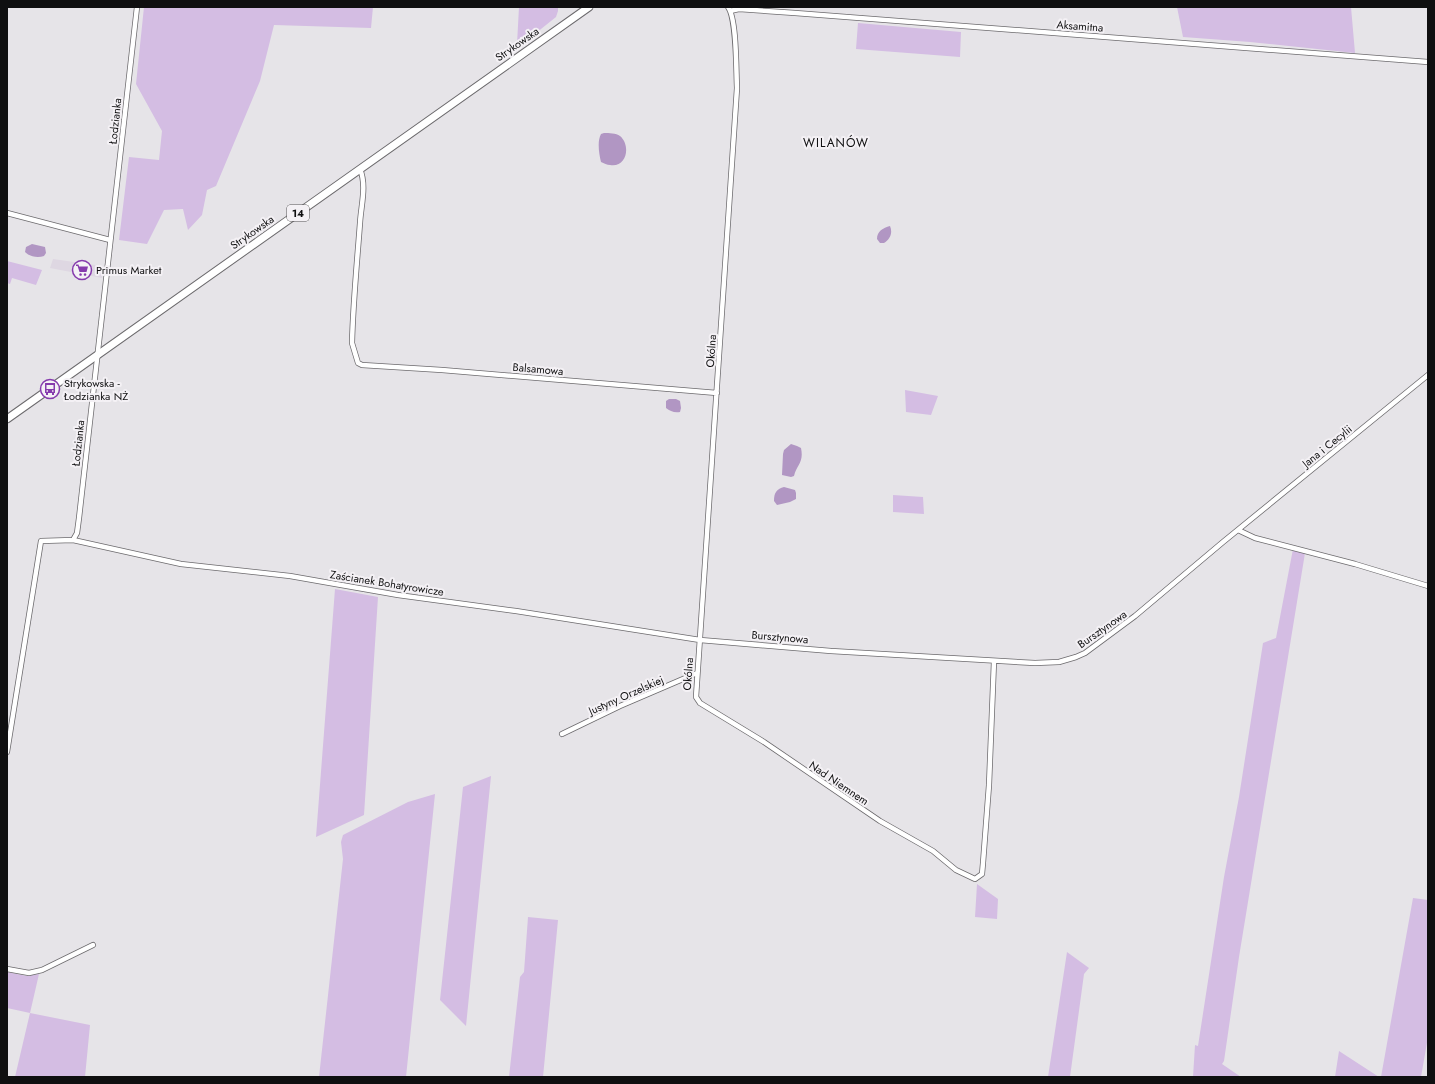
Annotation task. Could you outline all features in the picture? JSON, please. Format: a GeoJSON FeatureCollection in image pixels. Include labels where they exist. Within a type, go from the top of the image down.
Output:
{"type":"FeatureCollection","features":[{"type":"Feature","properties":{"kind":"main road","name":"Strykowska"},"geometry":{"type":"LineString","coordinates":[[7,419],[589,7]]}},
{"type":"Feature","properties":{"kind":"street","name":"Łodzianka"},"geometry":{"type":"LineString","coordinates":[[73,540],[78,528],[137,7]]}},
{"type":"Feature","properties":{"kind":"street","name":"Aksamitna"},"geometry":{"type":"LineString","coordinates":[[729,9],[1428,62]]}},
{"type":"Feature","properties":{"kind":"street","name":"Okólna"},"geometry":{"type":"LineString","coordinates":[[696,697],[737,88],[733,22],[729,9]]}},
{"type":"Feature","properties":{"kind":"street","name":"Balsamowa"},"geometry":{"type":"LineString","coordinates":[[360,169],[364,180],[364,186],[352,343],[358,363],[362,365],[442,370],[717,393]]}},
{"type":"Feature","properties":{"kind":"street"},"geometry":{"type":"LineString","coordinates":[[7,213],[110,240]]}},
{"type":"Feature","properties":{"kind":"street","name":"Jana i Cecylii"},"geometry":{"type":"LineString","coordinates":[[1238,530],[1428,375]]}},
{"type":"Feature","properties":{"kind":"street"},"geometry":{"type":"LineString","coordinates":[[1238,530],[1255,538],[1356,564],[1428,586]]}},
{"type":"Feature","properties":{"kind":"street","name":"Bursztynowa"},"geometry":{"type":"LineString","coordinates":[[700,640],[831,651],[994,661],[1059,662],[1085,653],[1135,616],[1238,530]]}},
{"type":"Feature","properties":{"kind":"street"},"geometry":{"type":"LineString","coordinates":[[7,752],[41,541],[73,540]]}},
{"type":"Feature","properties":{"kind":"street","name":"Zaścianek Bohatyrowicze"},"geometry":{"type":"LineString","coordinates":[[73,540],[181,564],[290,576],[398,595],[516,611],[700,640]]}},
{"type":"Feature","properties":{"kind":"street","name":"Nad Niemnem"},"geometry":{"type":"LineString","coordinates":[[696,697],[700,703],[764,742],[880,821],[933,851],[956,870],[975,880],[982,874],[989,785],[994,661]]}},
{"type":"Feature","properties":{"kind":"street","name":"Justyny Orzelskiej"},"geometry":{"type":"LineString","coordinates":[[562,734],[620,706],[697,672]]}},
{"type":"Feature","properties":{"kind":"street"},"geometry":{"type":"LineString","coordinates":[[7,969],[24,972],[48,968],[93,945]]}},
{"type":"Feature","properties":{"kind":"shaded area"},"geometry":{"type":"Polygon","coordinates":[[[144,7],[373,7],[371,28],[274,25],[260,81],[216,186],[207,190],[202,215],[188,230],[183,209],[164,210],[147,244],[119,240],[129,157],[159,160],[162,131],[136,84],[144,7]]]}},
{"type":"Feature","properties":{"kind":"shaded area"},"geometry":{"type":"Polygon","coordinates":[[[519,7],[558,7],[558,11],[556,17],[521,45],[517,44],[519,7]]]}},
{"type":"Feature","properties":{"kind":"shaded area"},"geometry":{"type":"Polygon","coordinates":[[[1177,7],[1351,7],[1355,53],[1250,42],[1183,37],[1177,7]]]}},
{"type":"Feature","properties":{"kind":"shaded area"},"geometry":{"type":"Polygon","coordinates":[[[858,23],[961,32],[960,57],[856,49],[858,23]]]}},
{"type":"Feature","properties":{"kind":"shaded area"},"geometry":{"type":"Polygon","coordinates":[[[601,134],[617,134],[623,140],[625,145],[626,155],[624,160],[616,165],[601,162],[599,140],[601,134]]]}},
{"type":"Feature","properties":{"kind":"shaded area"},"geometry":{"type":"Polygon","coordinates":[[[890,226],[891,233],[888,240],[884,243],[880,243],[877,239],[879,232],[890,226]]]}},
{"type":"Feature","properties":{"kind":"shaded area"},"geometry":{"type":"Polygon","coordinates":[[[32,244],[45,247],[46,253],[44,256],[34,257],[25,252],[26,247],[32,244]]]}},
{"type":"Feature","properties":{"kind":"shaded area"},"geometry":{"type":"Polygon","coordinates":[[[53,259],[102,266],[102,278],[50,268],[53,259]]]}},
{"type":"Feature","properties":{"kind":"shaded area"},"geometry":{"type":"Polygon","coordinates":[[[7,261],[42,270],[36,285],[12,278],[10,284],[7,283],[7,261]]]}},
{"type":"Feature","properties":{"kind":"shaded area"},"geometry":{"type":"Polygon","coordinates":[[[905,390],[938,396],[931,415],[906,412],[905,390]]]}},
{"type":"Feature","properties":{"kind":"shaded area"},"geometry":{"type":"Polygon","coordinates":[[[669,399],[676,399],[680,401],[680,412],[672,412],[666,408],[666,401],[669,399]]]}},
{"type":"Feature","properties":{"kind":"shaded area"},"geometry":{"type":"Polygon","coordinates":[[[791,444],[801,448],[802,457],[794,476],[791,477],[782,475],[784,450],[791,444]]]}},
{"type":"Feature","properties":{"kind":"shaded area"},"geometry":{"type":"Polygon","coordinates":[[[784,487],[795,490],[796,499],[777,505],[774,501],[775,493],[784,487]]]}},
{"type":"Feature","properties":{"kind":"shaded area"},"geometry":{"type":"Polygon","coordinates":[[[893,495],[923,497],[924,514],[893,512],[893,495]]]}},
{"type":"Feature","properties":{"kind":"shaded area"},"geometry":{"type":"Polygon","coordinates":[[[1293,549],[1305,553],[1239,957],[1224,1061],[1222,1064],[1241,1077],[1193,1077],[1195,1045],[1198,1046],[1224,877],[1239,797],[1263,643],[1276,638],[1293,549]]]}},
{"type":"Feature","properties":{"kind":"shaded area"},"geometry":{"type":"Polygon","coordinates":[[[335,589],[378,597],[364,815],[316,837],[335,589]]]}},
{"type":"Feature","properties":{"kind":"shaded area"},"geometry":{"type":"Polygon","coordinates":[[[491,776],[466,1026],[440,1000],[463,787],[491,776]]]}},
{"type":"Feature","properties":{"kind":"shaded area"},"geometry":{"type":"Polygon","coordinates":[[[435,794],[406,1077],[319,1077],[343,859],[341,842],[343,835],[408,802],[435,794]]]}},
{"type":"Feature","properties":{"kind":"shaded area"},"geometry":{"type":"Polygon","coordinates":[[[977,884],[998,899],[997,919],[975,917],[977,884]]]}},
{"type":"Feature","properties":{"kind":"shaded area"},"geometry":{"type":"Polygon","coordinates":[[[1413,898],[1428,900],[1428,1037],[1421,1077],[1381,1077],[1413,898]]]}},
{"type":"Feature","properties":{"kind":"shaded area"},"geometry":{"type":"Polygon","coordinates":[[[528,917],[558,920],[543,1077],[509,1077],[520,977],[524,972],[528,917]]]}},
{"type":"Feature","properties":{"kind":"shaded area"},"geometry":{"type":"Polygon","coordinates":[[[1067,952],[1089,968],[1084,974],[1070,1077],[1048,1077],[1067,952]]]}},
{"type":"Feature","properties":{"kind":"shaded area"},"geometry":{"type":"Polygon","coordinates":[[[7,972],[27,976],[39,974],[30,1013],[7,1008],[7,972]]]}},
{"type":"Feature","properties":{"kind":"shaded area"},"geometry":{"type":"Polygon","coordinates":[[[30,1013],[90,1025],[85,1077],[15,1077],[30,1013]]]}},
{"type":"Feature","properties":{"kind":"shaded area"},"geometry":{"type":"Polygon","coordinates":[[[1339,1051],[1379,1077],[1335,1077],[1339,1051]]]}},
{"type":"Feature","properties":{"kind":"place","name":"Primus Market"},"geometry":{"type":"Point","coordinates":[82,270]}},
{"type":"Feature","properties":{"kind":"place","name":"Strykowska - Łodzianka NŻ"},"geometry":{"type":"Point","coordinates":[50,389]}},
{"type":"Feature","properties":{"kind":"district","name":"WILANÓW"},"geometry":{"type":"Point","coordinates":[836,143]}}]}
